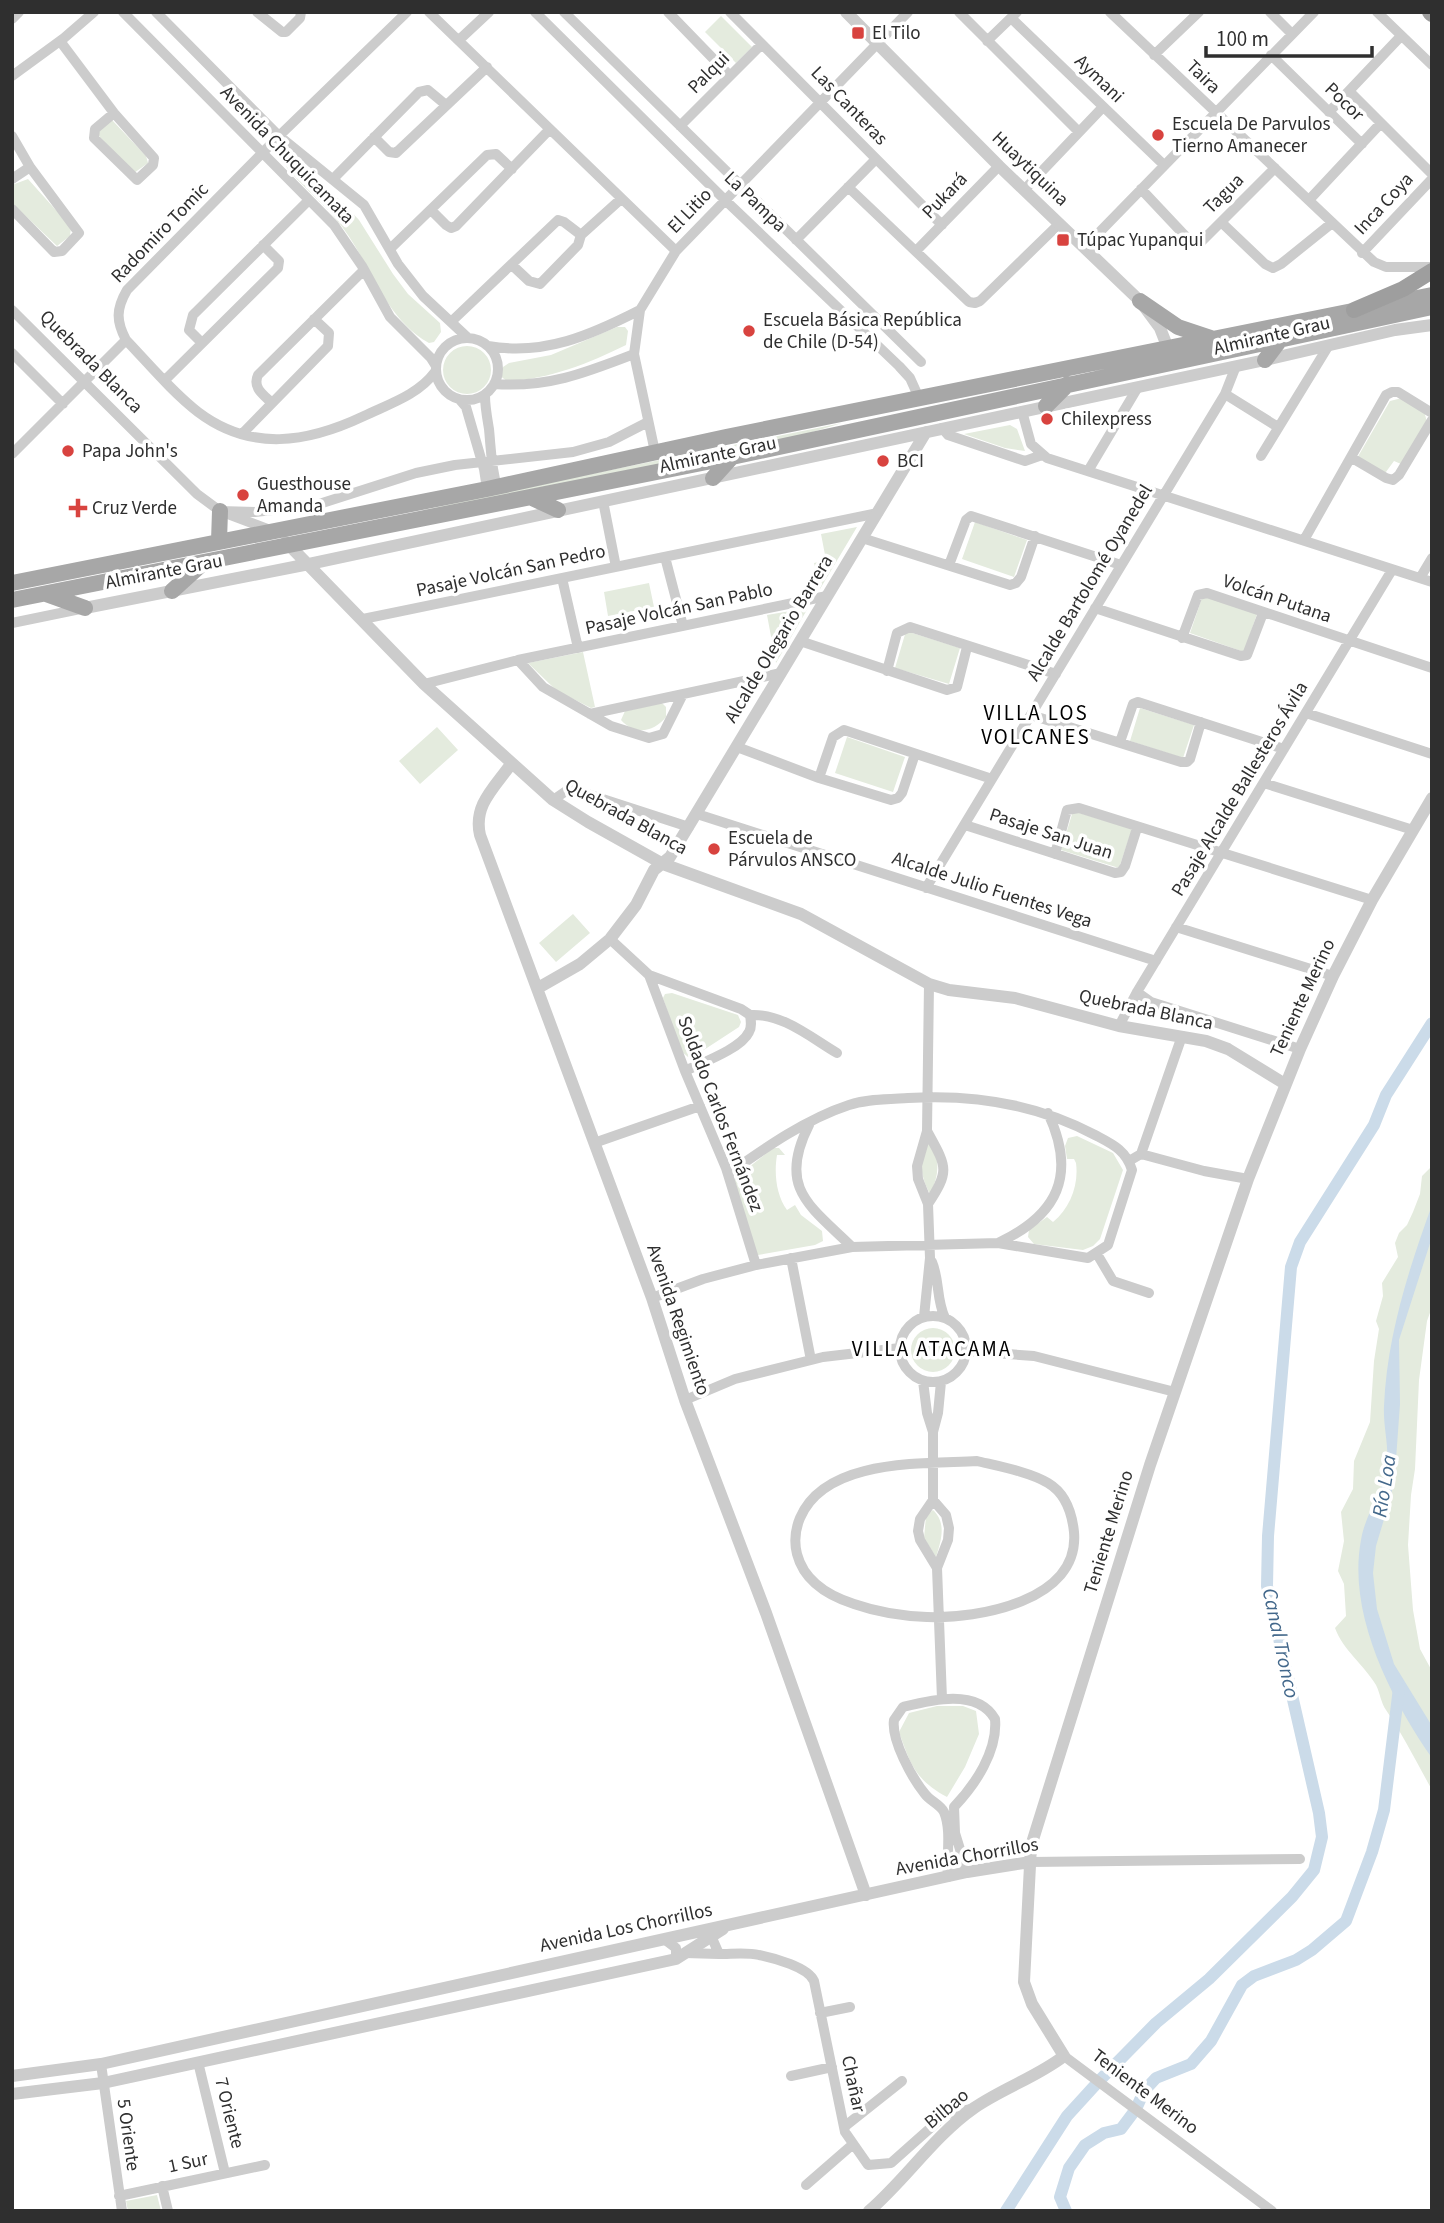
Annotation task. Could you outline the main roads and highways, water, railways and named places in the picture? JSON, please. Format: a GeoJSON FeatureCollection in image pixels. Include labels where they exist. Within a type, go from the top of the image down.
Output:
{"type":"FeatureCollection","features":[{"type":"Feature","properties":{"kind":"highway"},"geometry":{"type":"LineString","coordinates":[[1354,310],[1403,289],[1432,269]]}},
{"type":"Feature","properties":{"kind":"main road","name":"Almirante Grau"},"geometry":{"type":"LineString","coordinates":[[12,600],[732,457],[924,424],[1171,355],[1213,338],[1432,295]]}},
{"type":"Feature","properties":{"kind":"main road"},"geometry":{"type":"LineString","coordinates":[[1140,300],[1178,327],[1213,338]]}},
{"type":"Feature","properties":{"kind":"main road","name":"Almirante Grau"},"geometry":{"type":"LineString","coordinates":[[12,583],[492,488],[919,398],[1171,355],[1280,340],[1432,307]]}},
{"type":"Feature","properties":{"kind":"main road"},"geometry":{"type":"LineString","coordinates":[[1407,313],[1432,313]]}},
{"type":"Feature","properties":{"kind":"main road"},"geometry":{"type":"LineString","coordinates":[[1265,360],[1280,340]]}},
{"type":"Feature","properties":{"kind":"main road"},"geometry":{"type":"LineString","coordinates":[[1046,406],[1068,384]]}},
{"type":"Feature","properties":{"kind":"main road"},"geometry":{"type":"LineString","coordinates":[[713,478],[732,457]]}},
{"type":"Feature","properties":{"kind":"main road"},"geometry":{"type":"LineString","coordinates":[[530,497],[558,510]]}},
{"type":"Feature","properties":{"kind":"main road"},"geometry":{"type":"LineString","coordinates":[[219,541],[220,511]]}},
{"type":"Feature","properties":{"kind":"main road"},"geometry":{"type":"LineString","coordinates":[[172,592],[204,562]]}},
{"type":"Feature","properties":{"kind":"main road"},"geometry":{"type":"LineString","coordinates":[[43,593],[85,608]]}},
{"type":"Feature","properties":{"kind":"water","name":"Río Loa"},"geometry":{"type":"Polygon","coordinates":[[[1432,1205],[1432,1237],[1399,1340],[1400,1404],[1395,1473],[1376,1546],[1373,1573],[1377,1609],[1394,1664],[1432,1726],[1432,1758],[1402,1709],[1376,1655],[1360,1597],[1358,1568],[1363,1530],[1387,1465],[1384,1406],[1394,1329],[1407,1279],[1432,1205]]]}},
{"type":"Feature","properties":{"kind":"waterway","name":"Canal Tronco"},"geometry":{"type":"LineString","coordinates":[[1006,2211],[1067,2116],[1156,2023],[1209,1979],[1292,1897],[1314,1870],[1322,1837],[1319,1813],[1267,1586],[1268,1536],[1291,1267],[1300,1242],[1374,1125],[1386,1095],[1432,1023]]}},
{"type":"Feature","properties":{"kind":"waterway"},"geometry":{"type":"LineString","coordinates":[[1066,2211],[1060,2197],[1069,2168],[1085,2145],[1104,2133],[1121,2129],[1136,2109],[1144,2091],[1156,2078],[1191,2064],[1211,2041],[1242,1985],[1254,1976],[1296,1960],[1346,1921],[1372,1852],[1384,1810],[1399,1688]]}},
{"type":"Feature","properties":{"kind":"place","name":"El Tilo"},"geometry":{"type":"Point","coordinates":[858,33]}},
{"type":"Feature","properties":{"kind":"place","name":"Escuela De Parvulos Tierno Amanecer"},"geometry":{"type":"Point","coordinates":[1158,135]}},
{"type":"Feature","properties":{"kind":"place","name":"Túpac Yupanqui"},"geometry":{"type":"Point","coordinates":[1063,240]}},
{"type":"Feature","properties":{"kind":"place","name":"Escuela Básica República de Chile (D-54)"},"geometry":{"type":"Point","coordinates":[749,331]}},
{"type":"Feature","properties":{"kind":"place","name":"Chilexpress"},"geometry":{"type":"Point","coordinates":[1047,419]}},
{"type":"Feature","properties":{"kind":"place","name":"Papa John's"},"geometry":{"type":"Point","coordinates":[68,451]}},
{"type":"Feature","properties":{"kind":"place","name":"BCI"},"geometry":{"type":"Point","coordinates":[883,461]}},
{"type":"Feature","properties":{"kind":"place","name":"Guesthouse Amanda"},"geometry":{"type":"Point","coordinates":[243,495]}},
{"type":"Feature","properties":{"kind":"place","name":"Cruz Verde"},"geometry":{"type":"Point","coordinates":[78,508]}},
{"type":"Feature","properties":{"kind":"place","name":"Escuela de Párvulos ANSCO"},"geometry":{"type":"Point","coordinates":[714,849]}},
{"type":"Feature","properties":{"kind":"district","name":"VILLA LOS VOLCANES"},"geometry":{"type":"Point","coordinates":[1036,725]}},
{"type":"Feature","properties":{"kind":"district","name":"VILLA ATACAMA"},"geometry":{"type":"Point","coordinates":[932,1349]}}]}
